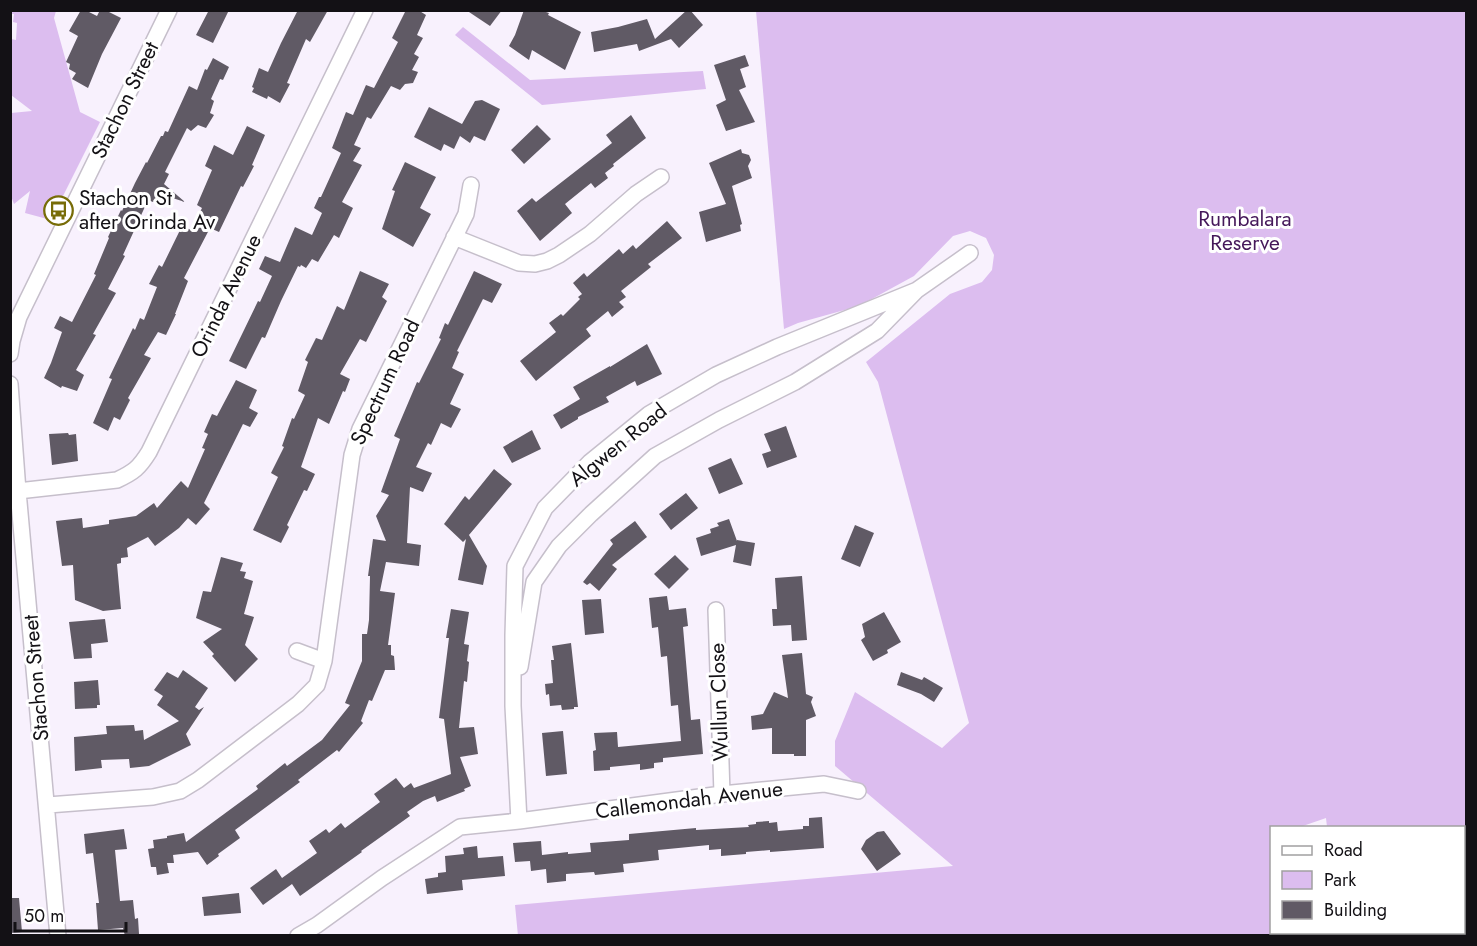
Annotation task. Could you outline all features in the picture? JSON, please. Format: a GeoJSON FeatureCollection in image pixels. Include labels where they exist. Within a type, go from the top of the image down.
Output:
{"type":"FeatureCollection","features":[{"type":"Feature","properties":{"kind":"street","name":"Stachon Street"},"geometry":{"type":"LineString","coordinates":[[10,354],[19,317],[169,10]]}},
{"type":"Feature","properties":{"kind":"street","name":"Orinda Avenue"},"geometry":{"type":"LineString","coordinates":[[18,491],[117,480],[140,466],[149,452],[365,10]]}},
{"type":"Feature","properties":{"kind":"street"},"geometry":{"type":"LineString","coordinates":[[454,237],[519,262],[535,264],[547,261],[590,234],[636,194],[661,177]]}},
{"type":"Feature","properties":{"kind":"street","name":"Spectrum Road"},"geometry":{"type":"LineString","coordinates":[[48,805],[153,797],[180,791],[207,774],[298,704],[316,685],[324,661],[352,454],[357,437],[368,410],[466,214],[471,185]]}},
{"type":"Feature","properties":{"kind":"street","name":"Algwen Road"},"geometry":{"type":"LineString","coordinates":[[513,706],[534,582],[558,546],[655,456],[719,420],[795,382],[877,331],[917,290],[970,253]]}},
{"type":"Feature","properties":{"kind":"street","name":"Algwen Road"},"geometry":{"type":"LineString","coordinates":[[519,821],[513,706],[515,566],[545,508],[590,462],[649,414],[716,375],[777,347],[917,290]]}},
{"type":"Feature","properties":{"kind":"street","name":"Stachon Street"},"geometry":{"type":"LineString","coordinates":[[10,384],[58,936]]}},
{"type":"Feature","properties":{"kind":"street","name":"Wullun Close"},"geometry":{"type":"LineString","coordinates":[[716,610],[722,794]]}},
{"type":"Feature","properties":{"kind":"street"},"geometry":{"type":"LineString","coordinates":[[297,651],[324,661]]}},
{"type":"Feature","properties":{"kind":"street","name":"Callemondah Avenue"},"geometry":{"type":"LineString","coordinates":[[298,936],[460,827],[722,794],[824,784],[858,791]]}},
{"type":"Feature","properties":{"kind":"green space"},"geometry":{"type":"Polygon","coordinates":[[[11,11],[56,11],[54,18],[80,112],[100,122],[51,220],[25,213],[30,191],[14,204],[11,196],[11,113],[32,111],[11,95],[11,39],[16,40],[17,23],[13,22],[14,14],[11,14],[11,11]]]}},
{"type":"Feature","properties":{"kind":"green space","name":"Rumbalara Reserve"},"geometry":{"type":"Polygon","coordinates":[[[756,11],[1466,11],[1466,935],[518,936],[515,905],[953,866],[835,766],[835,741],[855,692],[942,748],[969,723],[878,382],[866,362],[950,294],[982,282],[992,270],[994,255],[986,238],[970,231],[953,236],[914,276],[859,306],[784,329],[756,11]]]}},
{"type":"Feature","properties":{"kind":"green space"},"geometry":{"type":"Polygon","coordinates":[[[463,27],[530,80],[703,71],[706,89],[542,105],[455,35],[463,27]]]}},
{"type":"Feature","properties":{"kind":"building"},"geometry":{"type":"Polygon","coordinates":[[[81,10],[97,16],[100,10],[105,10],[121,18],[102,54],[88,88],[72,79],[76,73],[69,69],[70,64],[66,62],[78,36],[69,31],[81,10]]]}},
{"type":"Feature","properties":{"kind":"building"},"geometry":{"type":"Polygon","coordinates":[[[209,10],[229,10],[213,43],[196,35],[209,10]]]}},
{"type":"Feature","properties":{"kind":"building"},"geometry":{"type":"Polygon","coordinates":[[[298,10],[328,10],[310,42],[306,39],[287,83],[290,84],[280,103],[268,96],[267,99],[252,92],[254,88],[252,87],[259,68],[268,72],[298,10]]]}},
{"type":"Feature","properties":{"kind":"building"},"geometry":{"type":"Polygon","coordinates":[[[406,10],[418,10],[426,15],[417,35],[423,38],[414,54],[419,57],[412,70],[418,72],[413,83],[405,84],[400,90],[391,86],[371,119],[367,117],[354,145],[361,148],[353,161],[362,165],[342,202],[353,208],[339,238],[334,235],[318,262],[312,259],[306,268],[298,266],[265,338],[262,337],[246,369],[229,361],[272,276],[259,269],[265,256],[280,262],[295,227],[312,235],[322,213],[314,208],[341,153],[332,148],[346,112],[353,115],[366,85],[374,88],[398,42],[392,38],[406,10]]]}},
{"type":"Feature","properties":{"kind":"building"},"geometry":{"type":"Polygon","coordinates":[[[466,10],[502,10],[490,26],[466,10]]]}},
{"type":"Feature","properties":{"kind":"building"},"geometry":{"type":"Polygon","coordinates":[[[524,10],[540,10],[549,13],[548,15],[581,32],[565,70],[532,50],[529,60],[509,46],[524,10]]]}},
{"type":"Feature","properties":{"kind":"building"},"geometry":{"type":"Polygon","coordinates":[[[687,10],[690,10],[703,25],[679,48],[671,39],[639,51],[637,44],[594,52],[591,32],[647,19],[655,39],[687,10]]]}},
{"type":"Feature","properties":{"kind":"building"},"geometry":{"type":"Polygon","coordinates":[[[745,55],[749,66],[740,69],[746,87],[739,90],[755,122],[726,131],[716,105],[726,100],[714,65],[745,55]]]}},
{"type":"Feature","properties":{"kind":"building"},"geometry":{"type":"Polygon","coordinates":[[[213,58],[229,67],[223,80],[220,79],[211,99],[214,101],[210,113],[214,115],[206,128],[198,125],[191,131],[187,128],[165,172],[169,174],[164,184],[185,202],[160,194],[153,202],[148,200],[123,255],[125,256],[108,289],[116,293],[76,370],[84,375],[77,391],[62,386],[61,388],[44,378],[62,332],[54,328],[60,316],[72,322],[96,275],[94,274],[108,237],[146,162],[161,136],[165,131],[168,132],[189,86],[197,90],[205,69],[207,70],[213,58]]]}},
{"type":"Feature","properties":{"kind":"building"},"geometry":{"type":"Polygon","coordinates":[[[482,100],[500,109],[485,141],[474,136],[470,143],[460,136],[454,149],[444,144],[441,151],[414,137],[429,107],[462,124],[475,101],[482,100]]]}},
{"type":"Feature","properties":{"kind":"building"},"geometry":{"type":"Polygon","coordinates":[[[631,115],[646,138],[613,164],[614,166],[605,173],[608,178],[595,188],[591,183],[565,204],[572,213],[540,241],[517,211],[532,198],[536,202],[612,143],[606,135],[631,115]]]}},
{"type":"Feature","properties":{"kind":"building"},"geometry":{"type":"Polygon","coordinates":[[[537,125],[551,139],[524,164],[511,150],[537,125]]]}},
{"type":"Feature","properties":{"kind":"building"},"geometry":{"type":"Polygon","coordinates":[[[247,126],[265,135],[252,165],[254,166],[243,187],[241,186],[219,232],[210,228],[184,278],[188,281],[166,335],[158,332],[144,355],[151,358],[128,398],[130,400],[120,420],[114,417],[108,431],[93,423],[112,379],[109,378],[133,328],[135,330],[140,318],[144,320],[157,287],[149,284],[159,265],[162,267],[182,226],[191,230],[202,208],[197,205],[212,170],[205,166],[214,145],[233,155],[247,126]]]}},
{"type":"Feature","properties":{"kind":"building"},"geometry":{"type":"Polygon","coordinates":[[[741,149],[742,153],[749,155],[751,160],[748,166],[752,178],[732,186],[742,224],[740,225],[741,231],[706,242],[699,212],[726,204],[709,163],[741,149]]]}},
{"type":"Feature","properties":{"kind":"building"},"geometry":{"type":"Polygon","coordinates":[[[405,162],[436,177],[420,208],[431,214],[413,247],[382,229],[395,191],[392,190],[405,162]]]}},
{"type":"Feature","properties":{"kind":"building"},"geometry":{"type":"Polygon","coordinates":[[[667,221],[682,238],[648,264],[651,267],[621,291],[626,297],[619,302],[624,307],[612,317],[608,311],[586,329],[591,336],[536,381],[520,361],[556,332],[549,323],[561,314],[563,316],[580,299],[578,297],[582,294],[573,283],[584,273],[587,277],[619,249],[623,254],[633,245],[636,249],[667,221]]]}},
{"type":"Feature","properties":{"kind":"building"},"geometry":{"type":"Polygon","coordinates":[[[360,271],[389,284],[382,297],[387,301],[366,342],[360,339],[340,374],[350,379],[329,424],[318,418],[301,467],[315,474],[307,491],[304,490],[281,543],[253,530],[278,477],[271,473],[284,447],[282,446],[292,418],[294,419],[305,395],[298,391],[308,362],[305,360],[316,338],[322,340],[337,306],[344,310],[360,271]]]}},
{"type":"Feature","properties":{"kind":"building"},"geometry":{"type":"Polygon","coordinates":[[[474,271],[502,284],[492,303],[483,299],[457,351],[459,352],[452,368],[464,374],[450,404],[461,409],[451,428],[441,423],[431,445],[428,443],[416,467],[432,473],[423,492],[410,487],[407,543],[421,545],[419,566],[386,562],[380,591],[395,593],[388,645],[391,645],[395,670],[385,670],[372,701],[369,700],[361,721],[363,723],[339,752],[337,750],[298,780],[300,782],[235,830],[240,838],[207,865],[198,852],[173,855],[174,863],[167,863],[169,873],[157,875],[156,867],[151,867],[148,849],[154,848],[153,840],[184,833],[186,842],[258,789],[256,786],[285,763],[287,766],[322,740],[350,705],[345,703],[362,661],[362,634],[367,634],[369,620],[370,576],[368,576],[373,539],[386,541],[376,516],[389,495],[381,492],[400,439],[394,436],[417,382],[419,383],[441,339],[439,338],[445,323],[448,325],[474,271]]]}},
{"type":"Feature","properties":{"kind":"building"},"geometry":{"type":"Polygon","coordinates":[[[647,344],[662,374],[637,386],[635,381],[606,397],[609,402],[578,417],[561,429],[553,415],[580,399],[573,387],[647,344]]]}},
{"type":"Feature","properties":{"kind":"building"},"geometry":{"type":"Polygon","coordinates":[[[236,380],[257,390],[249,408],[258,413],[250,427],[243,424],[204,503],[210,509],[196,525],[188,518],[179,528],[155,546],[148,537],[127,548],[128,557],[121,558],[121,563],[117,564],[121,609],[103,611],[75,600],[73,565],[62,566],[56,521],[82,518],[83,528],[109,524],[109,520],[136,516],[154,503],[157,508],[181,481],[188,488],[205,449],[202,448],[208,434],[204,432],[212,414],[217,416],[236,380]]]}},
{"type":"Feature","properties":{"kind":"building"},"geometry":{"type":"Polygon","coordinates":[[[786,426],[797,457],[767,468],[762,454],[771,451],[764,434],[786,426]]]}},
{"type":"Feature","properties":{"kind":"building"},"geometry":{"type":"Polygon","coordinates":[[[532,430],[541,449],[512,463],[503,447],[532,430]]]}},
{"type":"Feature","properties":{"kind":"building"},"geometry":{"type":"Polygon","coordinates":[[[68,433],[69,435],[76,434],[78,461],[52,465],[49,434],[68,433]]]}},
{"type":"Feature","properties":{"kind":"building"},"geometry":{"type":"Polygon","coordinates":[[[731,458],[743,484],[719,494],[708,468],[731,458]]]}},
{"type":"Feature","properties":{"kind":"building"},"geometry":{"type":"Polygon","coordinates":[[[494,469],[512,484],[469,535],[487,566],[483,585],[458,580],[466,539],[463,542],[444,524],[465,496],[469,500],[494,469]]]}},
{"type":"Feature","properties":{"kind":"building"},"geometry":{"type":"Polygon","coordinates":[[[686,493],[698,508],[671,530],[659,514],[686,493]]]}},
{"type":"Feature","properties":{"kind":"building"},"geometry":{"type":"Polygon","coordinates":[[[729,519],[737,541],[755,543],[751,566],[733,562],[736,545],[701,556],[696,538],[711,533],[710,529],[719,526],[717,523],[729,519]]]}},
{"type":"Feature","properties":{"kind":"building"},"geometry":{"type":"Polygon","coordinates":[[[635,521],[647,537],[612,565],[617,569],[599,591],[590,583],[587,585],[583,582],[613,544],[610,540],[635,521]]]}},
{"type":"Feature","properties":{"kind":"building"},"geometry":{"type":"Polygon","coordinates":[[[855,525],[874,533],[860,567],[841,559],[855,525]]]}},
{"type":"Feature","properties":{"kind":"building"},"geometry":{"type":"Polygon","coordinates":[[[675,555],[689,569],[669,589],[654,574],[675,555]]]}},
{"type":"Feature","properties":{"kind":"building"},"geometry":{"type":"Polygon","coordinates":[[[221,557],[243,563],[240,571],[246,572],[244,578],[253,581],[244,614],[254,617],[245,645],[258,659],[235,682],[203,642],[222,629],[196,618],[203,591],[211,592],[221,557]]]}},
{"type":"Feature","properties":{"kind":"building"},"geometry":{"type":"Polygon","coordinates":[[[802,576],[807,640],[792,641],[791,625],[773,626],[772,609],[777,609],[775,578],[802,576]]]}},
{"type":"Feature","properties":{"kind":"building"},"geometry":{"type":"Polygon","coordinates":[[[667,596],[669,610],[686,608],[688,626],[683,627],[691,720],[700,719],[703,754],[663,758],[663,762],[654,763],[654,768],[640,770],[640,764],[594,771],[593,751],[596,750],[594,733],[617,732],[618,747],[681,741],[678,705],[671,706],[667,656],[661,657],[658,627],[652,628],[649,598],[667,596]]]}},
{"type":"Feature","properties":{"kind":"building"},"geometry":{"type":"Polygon","coordinates":[[[601,599],[604,633],[585,635],[582,600],[601,599]]]}},
{"type":"Feature","properties":{"kind":"building"},"geometry":{"type":"Polygon","coordinates":[[[451,609],[469,612],[464,644],[469,645],[467,661],[469,662],[467,682],[464,681],[459,728],[474,727],[478,754],[460,757],[471,786],[464,789],[465,791],[437,802],[435,796],[423,801],[407,812],[410,816],[300,896],[292,884],[263,905],[250,888],[276,869],[282,878],[317,853],[309,841],[326,829],[329,833],[341,823],[345,828],[380,802],[374,794],[396,778],[404,788],[411,783],[414,788],[451,774],[444,719],[439,718],[451,609]]]}},
{"type":"Feature","properties":{"kind":"building"},"geometry":{"type":"Polygon","coordinates":[[[884,612],[901,642],[887,650],[888,653],[873,661],[861,640],[865,637],[862,624],[884,612]]]}},
{"type":"Feature","properties":{"kind":"building"},"geometry":{"type":"Polygon","coordinates":[[[105,619],[108,642],[91,644],[92,658],[74,659],[69,622],[105,619]]]}},
{"type":"Feature","properties":{"kind":"building"},"geometry":{"type":"Polygon","coordinates":[[[571,643],[578,707],[562,710],[561,705],[550,706],[545,684],[553,683],[552,646],[571,643]]]}},
{"type":"Feature","properties":{"kind":"building"},"geometry":{"type":"Polygon","coordinates":[[[802,653],[806,694],[813,697],[811,702],[816,716],[806,720],[806,756],[772,754],[772,728],[752,730],[751,716],[763,714],[774,692],[788,698],[782,655],[802,653]]]}},
{"type":"Feature","properties":{"kind":"building"},"geometry":{"type":"Polygon","coordinates":[[[183,670],[208,688],[195,707],[199,710],[204,707],[186,734],[191,745],[149,766],[130,768],[129,759],[101,760],[102,768],[75,771],[74,737],[107,734],[106,726],[134,725],[135,731],[143,730],[144,740],[179,721],[157,705],[163,696],[154,690],[167,672],[178,678],[183,670]]]}},
{"type":"Feature","properties":{"kind":"building"},"geometry":{"type":"Polygon","coordinates":[[[901,672],[922,680],[924,677],[943,688],[934,702],[921,694],[897,685],[901,672]]]}},
{"type":"Feature","properties":{"kind":"building"},"geometry":{"type":"Polygon","coordinates":[[[98,680],[100,705],[97,705],[97,708],[75,709],[74,682],[98,680]]]}},
{"type":"Feature","properties":{"kind":"building"},"geometry":{"type":"Polygon","coordinates":[[[563,731],[567,774],[546,776],[542,733],[563,731]]]}},
{"type":"Feature","properties":{"kind":"building"},"geometry":{"type":"Polygon","coordinates":[[[822,817],[824,848],[770,852],[770,850],[721,856],[721,849],[709,850],[709,845],[658,850],[659,860],[623,864],[624,872],[595,875],[594,872],[566,874],[566,881],[547,883],[546,869],[531,871],[530,861],[515,862],[513,843],[541,841],[542,855],[568,852],[568,854],[591,852],[590,843],[629,840],[629,834],[696,828],[696,830],[749,827],[748,825],[756,824],[756,822],[769,821],[769,823],[777,822],[778,831],[803,829],[803,826],[809,826],[809,818],[822,817]]]}},
{"type":"Feature","properties":{"kind":"building"},"geometry":{"type":"Polygon","coordinates":[[[124,829],[127,849],[115,850],[120,901],[133,900],[139,934],[126,936],[123,928],[98,930],[96,903],[99,903],[93,853],[86,854],[84,834],[124,829]]]}},
{"type":"Feature","properties":{"kind":"building"},"geometry":{"type":"Polygon","coordinates":[[[884,831],[901,854],[877,871],[861,849],[866,840],[877,832],[884,831]]]}},
{"type":"Feature","properties":{"kind":"building"},"geometry":{"type":"Polygon","coordinates":[[[477,846],[478,858],[503,856],[505,876],[462,880],[463,890],[427,894],[425,879],[438,877],[438,873],[446,872],[445,856],[464,854],[463,848],[477,846]]]}},
{"type":"Feature","properties":{"kind":"building"},"geometry":{"type":"Polygon","coordinates":[[[239,893],[241,913],[204,916],[202,897],[239,893]]]}},
{"type":"Feature","properties":{"kind":"building"},"geometry":{"type":"Polygon","coordinates":[[[10,898],[19,898],[22,932],[10,933],[10,898]]]}},
{"type":"Feature","properties":{"kind":"place","name":"Stachon St after Orinda Av"},"geometry":{"type":"Point","coordinates":[58,210]}}]}
